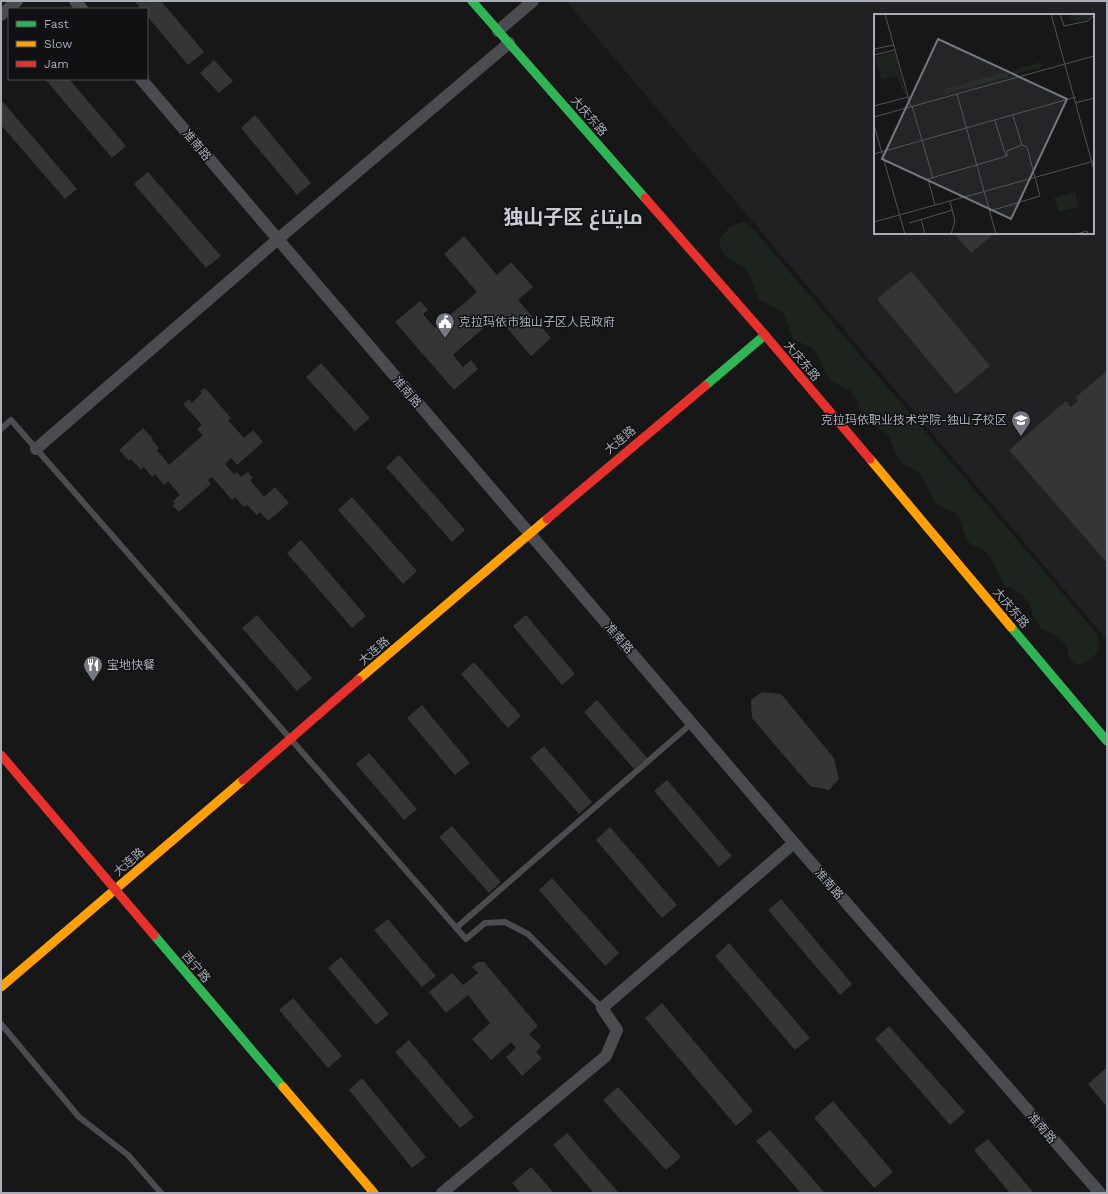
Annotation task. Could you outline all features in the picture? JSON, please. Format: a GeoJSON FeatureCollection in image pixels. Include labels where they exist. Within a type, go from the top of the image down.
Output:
{"type":"FeatureCollection","features":[{"type":"Feature","properties":{"kind":"street"},"geometry":{"type":"LineString","coordinates":[[9,8],[17,1]]}},
{"type":"Feature","properties":{"kind":"street","name":"大庆东路"},"geometry":{"type":"LineString","coordinates":[[472,1],[765,335],[1107,741]]}},
{"type":"Feature","properties":{"kind":"street"},"geometry":{"type":"LineString","coordinates":[[498,31],[533,1]]}},
{"type":"Feature","properties":{"kind":"street"},"geometry":{"type":"LineString","coordinates":[[36,449],[277,240],[509,43]]}},
{"type":"Feature","properties":{"kind":"street","name":"准南路"},"geometry":{"type":"LineString","coordinates":[[142,80],[528,534],[794,843],[1100,1193]]}},
{"type":"Feature","properties":{"kind":"street","name":"大连路"},"geometry":{"type":"LineString","coordinates":[[1,987],[528,534],[765,335]]}},
{"type":"Feature","properties":{"kind":"street","name":"西宁路"},"geometry":{"type":"LineString","coordinates":[[1,755],[114,890],[374,1193]]}},
{"type":"Feature","properties":{"kind":"street"},"geometry":{"type":"LineString","coordinates":[[442,1193],[606,1056],[617,1030],[602,1008],[794,843]]}},
{"type":"Feature","properties":{"kind":"lane"},"geometry":{"type":"LineString","coordinates":[[1,428],[11,420],[466,939],[485,923],[505,922],[528,934],[602,1008]]}},
{"type":"Feature","properties":{"kind":"lane"},"geometry":{"type":"LineString","coordinates":[[456,928],[692,723]]}},
{"type":"Feature","properties":{"kind":"lane"},"geometry":{"type":"LineString","coordinates":[[1,1024],[79,1117],[128,1155],[160,1193]]}},
{"type":"Feature","properties":{"kind":"shaded area","name":"克拉玛依职业技术学院-独山子校区"},"geometry":{"type":"Polygon","coordinates":[[[566,1],[1107,1],[1107,640],[566,1]]]}},
{"type":"Feature","properties":{"kind":"shaded area"},"geometry":{"type":"Polygon","coordinates":[[[741,222],[748,223],[1097,634],[1099,645],[1096,653],[1091,659],[1081,665],[1076,664],[1069,657],[1067,648],[1060,638],[1041,628],[1033,615],[1029,603],[1022,595],[1005,585],[991,558],[983,550],[970,544],[964,534],[961,521],[956,514],[935,503],[923,478],[916,470],[907,467],[898,460],[890,437],[884,431],[869,424],[861,415],[857,399],[849,390],[831,381],[817,354],[810,347],[793,339],[783,312],[759,299],[748,272],[743,266],[727,258],[722,251],[719,242],[720,238],[729,228],[741,222]]]}},
{"type":"Feature","properties":{"kind":"building"},"geometry":{"type":"Polygon","coordinates":[[[134,1],[161,1],[204,52],[188,65],[148,17],[148,8],[140,8],[134,1]]]}},
{"type":"Feature","properties":{"kind":"building"},"geometry":{"type":"Polygon","coordinates":[[[214,60],[233,81],[219,93],[200,73],[214,60]]]}},
{"type":"Feature","properties":{"kind":"building"},"geometry":{"type":"Polygon","coordinates":[[[46,80],[70,80],[126,146],[112,158],[46,80]]]}},
{"type":"Feature","properties":{"kind":"building"},"geometry":{"type":"Polygon","coordinates":[[[3,102],[77,189],[65,199],[1,125],[1,103],[3,102]]]}},
{"type":"Feature","properties":{"kind":"building"},"geometry":{"type":"Polygon","coordinates":[[[255,115],[311,183],[297,195],[241,128],[255,115]]]}},
{"type":"Feature","properties":{"kind":"building"},"geometry":{"type":"Polygon","coordinates":[[[148,172],[221,256],[206,268],[134,184],[148,172]]]}},
{"type":"Feature","properties":{"kind":"building"},"geometry":{"type":"Polygon","coordinates":[[[954,234],[994,234],[971,253],[954,234]]]}},
{"type":"Feature","properties":{"kind":"building"},"geometry":{"type":"Polygon","coordinates":[[[464,236],[497,275],[511,262],[533,287],[518,300],[551,338],[531,356],[497,316],[453,355],[463,367],[471,360],[478,369],[454,390],[395,322],[420,301],[428,310],[423,314],[435,328],[477,292],[444,254],[464,236]]]}},
{"type":"Feature","properties":{"kind":"building"},"geometry":{"type":"Polygon","coordinates":[[[911,271],[990,366],[956,394],[877,299],[911,271]]]}},
{"type":"Feature","properties":{"kind":"building"},"geometry":{"type":"Polygon","coordinates":[[[321,363],[370,418],[355,431],[306,377],[321,363]]]}},
{"type":"Feature","properties":{"kind":"building"},"geometry":{"type":"Polygon","coordinates":[[[1107,371],[1107,563],[1009,450],[1066,401],[1071,407],[1078,401],[1076,397],[1107,371]]]}},
{"type":"Feature","properties":{"kind":"building"},"geometry":{"type":"Polygon","coordinates":[[[205,388],[231,418],[228,420],[244,438],[253,430],[263,442],[237,465],[231,458],[225,464],[234,474],[237,472],[241,477],[248,472],[253,478],[250,480],[264,497],[275,487],[289,503],[268,521],[260,512],[257,515],[247,505],[244,507],[235,497],[232,500],[212,477],[208,480],[211,484],[179,512],[172,505],[175,504],[173,501],[180,495],[168,481],[164,485],[155,474],[152,477],[144,467],[141,470],[131,459],[129,461],[119,450],[143,428],[153,439],[152,440],[159,448],[157,450],[169,465],[203,435],[197,429],[202,425],[183,404],[189,399],[192,403],[202,393],[200,391],[205,388]]]}},
{"type":"Feature","properties":{"kind":"building"},"geometry":{"type":"Polygon","coordinates":[[[399,455],[465,530],[452,542],[386,467],[399,455]]]}},
{"type":"Feature","properties":{"kind":"building"},"geometry":{"type":"Polygon","coordinates":[[[352,497],[417,571],[403,584],[338,510],[352,497]]]}},
{"type":"Feature","properties":{"kind":"building"},"geometry":{"type":"Polygon","coordinates":[[[301,540],[366,616],[352,628],[287,553],[301,540]]]}},
{"type":"Feature","properties":{"kind":"building"},"geometry":{"type":"Polygon","coordinates":[[[257,615],[312,678],[297,691],[242,628],[257,615]]]}},
{"type":"Feature","properties":{"kind":"building"},"geometry":{"type":"Polygon","coordinates":[[[526,615],[575,674],[562,685],[513,626],[526,615]]]}},
{"type":"Feature","properties":{"kind":"building"},"geometry":{"type":"Polygon","coordinates":[[[474,662],[521,716],[508,728],[461,674],[474,662]]]}},
{"type":"Feature","properties":{"kind":"building"},"geometry":{"type":"Polygon","coordinates":[[[762,692],[781,694],[834,758],[839,779],[829,790],[810,786],[752,718],[751,700],[762,692]]]}},
{"type":"Feature","properties":{"kind":"building"},"geometry":{"type":"Polygon","coordinates":[[[597,700],[647,758],[634,769],[584,712],[597,700]]]}},
{"type":"Feature","properties":{"kind":"building"},"geometry":{"type":"Polygon","coordinates":[[[422,705],[470,763],[455,775],[407,718],[422,705]]]}},
{"type":"Feature","properties":{"kind":"building"},"geometry":{"type":"Polygon","coordinates":[[[544,746],[592,802],[579,814],[530,758],[544,746]]]}},
{"type":"Feature","properties":{"kind":"building"},"geometry":{"type":"Polygon","coordinates":[[[369,753],[417,809],[404,820],[356,764],[369,753]]]}},
{"type":"Feature","properties":{"kind":"building"},"geometry":{"type":"Polygon","coordinates":[[[667,780],[732,856],[719,867],[654,791],[667,780]]]}},
{"type":"Feature","properties":{"kind":"building"},"geometry":{"type":"Polygon","coordinates":[[[452,826],[501,882],[489,893],[439,837],[452,826]]]}},
{"type":"Feature","properties":{"kind":"building"},"geometry":{"type":"Polygon","coordinates":[[[610,827],[677,905],[662,918],[596,840],[610,827]]]}},
{"type":"Feature","properties":{"kind":"building"},"geometry":{"type":"Polygon","coordinates":[[[552,878],[619,953],[605,966],[539,890],[552,878]]]}},
{"type":"Feature","properties":{"kind":"building"},"geometry":{"type":"Polygon","coordinates":[[[781,899],[852,984],[840,995],[768,910],[781,899]]]}},
{"type":"Feature","properties":{"kind":"building"},"geometry":{"type":"Polygon","coordinates":[[[388,919],[436,976],[422,987],[374,930],[388,919]]]}},
{"type":"Feature","properties":{"kind":"building"},"geometry":{"type":"Polygon","coordinates":[[[729,943],[810,1038],[795,1050],[715,956],[729,943]]]}},
{"type":"Feature","properties":{"kind":"building"},"geometry":{"type":"Polygon","coordinates":[[[341,957],[389,1014],[376,1025],[328,968],[341,957]]]}},
{"type":"Feature","properties":{"kind":"building"},"geometry":{"type":"Polygon","coordinates":[[[478,962],[484,962],[538,1026],[529,1034],[541,1046],[536,1052],[542,1058],[522,1076],[506,1057],[516,1048],[511,1042],[491,1060],[472,1039],[490,1023],[468,995],[446,1013],[429,992],[452,973],[463,985],[478,973],[472,967],[478,962]]]}},
{"type":"Feature","properties":{"kind":"building"},"geometry":{"type":"Polygon","coordinates":[[[293,998],[342,1056],[328,1068],[279,1010],[293,998]]]}},
{"type":"Feature","properties":{"kind":"building"},"geometry":{"type":"Polygon","coordinates":[[[662,1003],[753,1111],[736,1126],[645,1018],[662,1003]]]}},
{"type":"Feature","properties":{"kind":"building"},"geometry":{"type":"Polygon","coordinates":[[[889,1026],[965,1112],[950,1125],[875,1039],[889,1026]]]}},
{"type":"Feature","properties":{"kind":"building"},"geometry":{"type":"Polygon","coordinates":[[[409,1040],[474,1117],[460,1128],[395,1052],[409,1040]]]}},
{"type":"Feature","properties":{"kind":"building"},"geometry":{"type":"Polygon","coordinates":[[[1107,1067],[1107,1107],[1088,1084],[1107,1067]]]}},
{"type":"Feature","properties":{"kind":"building"},"geometry":{"type":"Polygon","coordinates":[[[362,1078],[426,1157],[412,1168],[349,1090],[362,1078]]]}},
{"type":"Feature","properties":{"kind":"building"},"geometry":{"type":"Polygon","coordinates":[[[618,1087],[681,1157],[666,1170],[603,1100],[618,1087]]]}},
{"type":"Feature","properties":{"kind":"building"},"geometry":{"type":"Polygon","coordinates":[[[833,1101],[893,1172],[874,1188],[814,1118],[833,1101]]]}},
{"type":"Feature","properties":{"kind":"building"},"geometry":{"type":"Polygon","coordinates":[[[770,1130],[825,1193],[801,1193],[756,1141],[770,1130]]]}},
{"type":"Feature","properties":{"kind":"building"},"geometry":{"type":"Polygon","coordinates":[[[567,1133],[619,1193],[594,1193],[553,1145],[567,1133]]]}},
{"type":"Feature","properties":{"kind":"building"},"geometry":{"type":"Polygon","coordinates":[[[988,1139],[1034,1193],[1010,1193],[974,1150],[988,1139]]]}},
{"type":"Feature","properties":{"kind":"building"},"geometry":{"type":"Polygon","coordinates":[[[531,1167],[554,1193],[521,1193],[512,1183],[531,1167]]]}},
{"type":"Feature","properties":{"kind":"traffic: fast"},"geometry":{"type":"LineString","coordinates":[[472,1],[645,198]]}},
{"type":"Feature","properties":{"kind":"traffic: fast"},"geometry":{"type":"LineString","coordinates":[[705,386],[765,335]]}},
{"type":"Feature","properties":{"kind":"traffic: fast"},"geometry":{"type":"LineString","coordinates":[[1011,627],[1107,741]]}},
{"type":"Feature","properties":{"kind":"traffic: fast"},"geometry":{"type":"LineString","coordinates":[[154,935],[283,1087]]}},
{"type":"Feature","properties":{"kind":"traffic: slow"},"geometry":{"type":"LineString","coordinates":[[870,459],[1011,627]]}},
{"type":"Feature","properties":{"kind":"traffic: slow"},"geometry":{"type":"LineString","coordinates":[[358,680],[547,519]]}},
{"type":"Feature","properties":{"kind":"traffic: slow"},"geometry":{"type":"LineString","coordinates":[[1,987],[243,780]]}},
{"type":"Feature","properties":{"kind":"traffic: slow"},"geometry":{"type":"LineString","coordinates":[[283,1087],[374,1193]]}},
{"type":"Feature","properties":{"kind":"traffic: jam"},"geometry":{"type":"LineString","coordinates":[[645,198],[765,335],[870,459]]}},
{"type":"Feature","properties":{"kind":"traffic: jam"},"geometry":{"type":"LineString","coordinates":[[547,519],[705,386]]}},
{"type":"Feature","properties":{"kind":"traffic: jam"},"geometry":{"type":"LineString","coordinates":[[243,780],[358,680]]}},
{"type":"Feature","properties":{"kind":"traffic: jam"},"geometry":{"type":"LineString","coordinates":[[1,755],[154,935]]}},
{"type":"Feature","properties":{"kind":"place","name":"克拉玛依市独山子区人民政府"},"geometry":{"type":"Point","coordinates":[445,339]}},
{"type":"Feature","properties":{"kind":"place","name":"克拉玛依职业技术学院-独山子校区"},"geometry":{"type":"Point","coordinates":[1021,437]}},
{"type":"Feature","properties":{"kind":"place","name":"宝地快餐"},"geometry":{"type":"Point","coordinates":[93,682]}},
{"type":"Feature","properties":{"kind":"district","name":"独山子区 مايتاغ"},"geometry":{"type":"Point","coordinates":[573,217]}}]}
